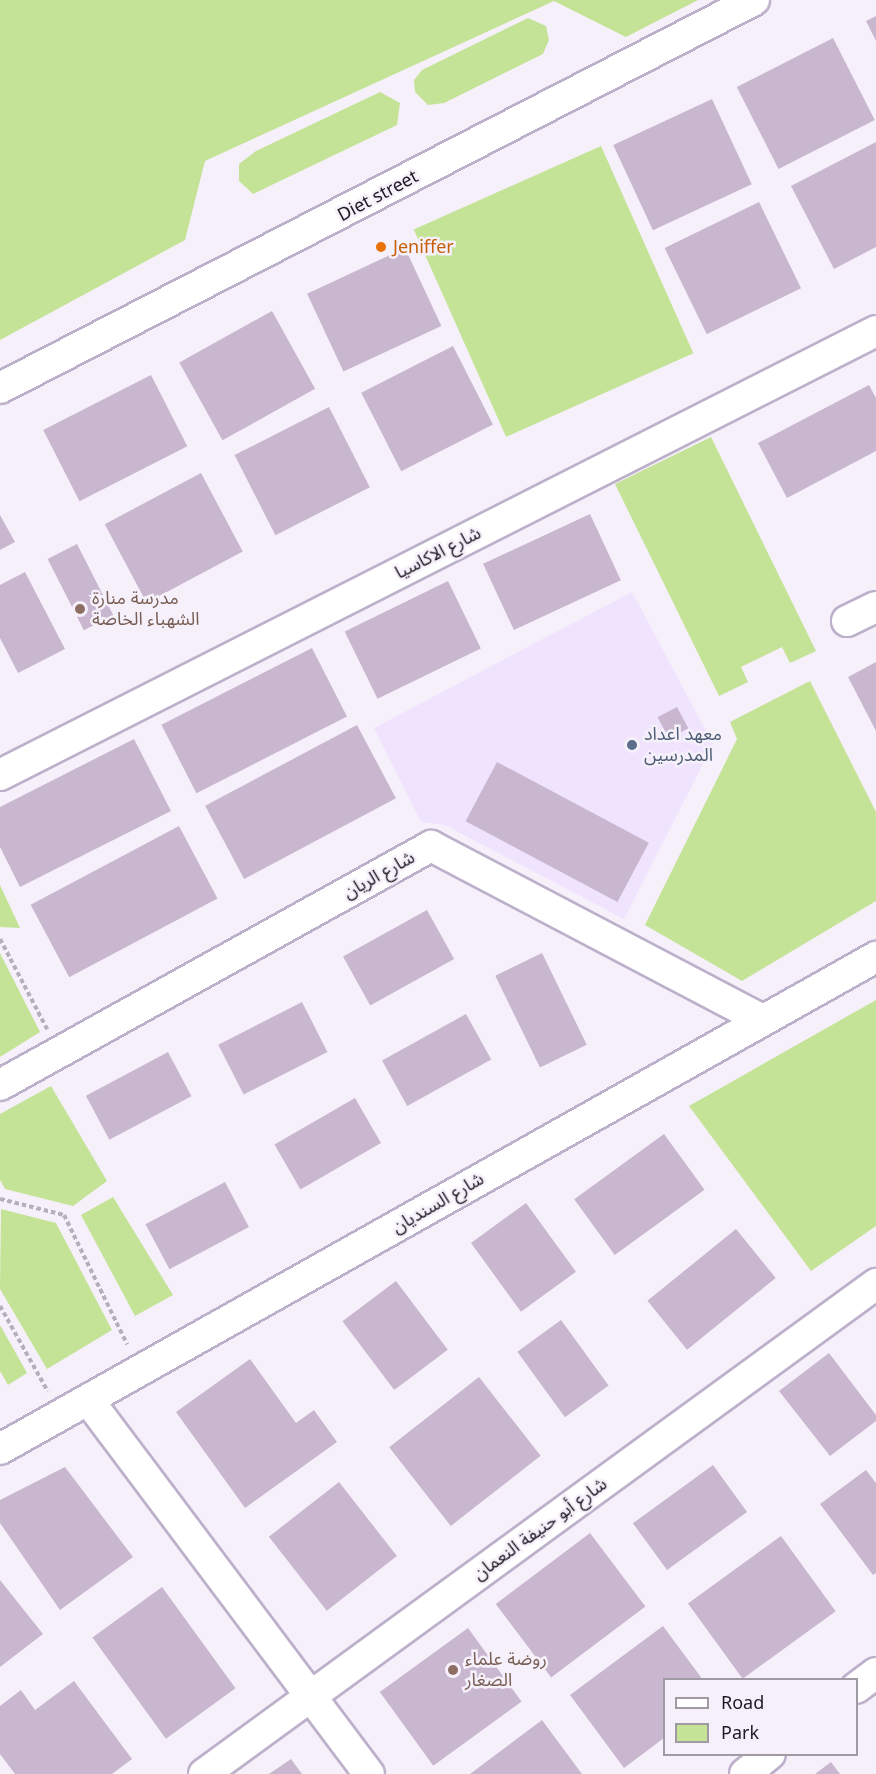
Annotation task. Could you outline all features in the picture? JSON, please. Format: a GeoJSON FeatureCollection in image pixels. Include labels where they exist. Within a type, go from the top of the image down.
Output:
{"type":"FeatureCollection","features":[{"type":"Feature","properties":{"kind":"street","name":"Diet street"},"geometry":{"type":"LineString","coordinates":[[0,388],[284,245],[741,3]]}},
{"type":"Feature","properties":{"kind":"street","name":"شارع الاكاسيا"},"geometry":{"type":"LineString","coordinates":[[0,776],[876,331]]}},
{"type":"Feature","properties":{"kind":"street"},"geometry":{"type":"LineString","coordinates":[[847,621],[876,607]]}},
{"type":"Feature","properties":{"kind":"street","name":"شارع الريان"},"geometry":{"type":"LineString","coordinates":[[0,1085],[431,846],[761,1019]]}},
{"type":"Feature","properties":{"kind":"street","name":"شارع السنديان"},"geometry":{"type":"LineString","coordinates":[[0,1449],[141,1372],[761,1019],[876,957]]}},
{"type":"Feature","properties":{"kind":"street","name":"شارع أبو حنيفة النعمان"},"geometry":{"type":"LineString","coordinates":[[204,1774],[876,1284]]}},
{"type":"Feature","properties":{"kind":"street"},"geometry":{"type":"LineString","coordinates":[[89,1401],[369,1774]]}},
{"type":"Feature","properties":{"kind":"street"},"geometry":{"type":"LineString","coordinates":[[858,1686],[876,1673]]}},
{"type":"Feature","properties":{"kind":"street"},"geometry":{"type":"LineString","coordinates":[[745,1774],[769,1756]]}},
{"type":"Feature","properties":{"kind":"path"},"geometry":{"type":"LineString","coordinates":[[0,939],[60,1052]]}},
{"type":"Feature","properties":{"kind":"path"},"geometry":{"type":"LineString","coordinates":[[0,1199],[63,1215],[141,1372]]}},
{"type":"Feature","properties":{"kind":"path"},"geometry":{"type":"LineString","coordinates":[[0,1306],[62,1416]]}},
{"type":"Feature","properties":{"kind":"shaded area"},"geometry":{"type":"Polygon","coordinates":[[[632,592],[713,744],[624,919],[445,825],[421,822],[374,728],[632,592]]]}},
{"type":"Feature","properties":{"kind":"green space"},"geometry":{"type":"Polygon","coordinates":[[[0,0],[698,0],[626,37],[554,1],[205,161],[185,240],[0,340],[0,0]]]}},
{"type":"Feature","properties":{"kind":"green space"},"geometry":{"type":"Polygon","coordinates":[[[528,18],[546,26],[549,40],[543,54],[444,103],[428,105],[415,92],[414,80],[422,70],[528,18]]]}},
{"type":"Feature","properties":{"kind":"green space"},"geometry":{"type":"Polygon","coordinates":[[[380,92],[400,103],[397,125],[253,194],[239,181],[239,164],[256,151],[380,92]]]}},
{"type":"Feature","properties":{"kind":"green space"},"geometry":{"type":"Polygon","coordinates":[[[601,146],[693,353],[506,437],[414,229],[601,146]]]}},
{"type":"Feature","properties":{"kind":"green space"},"geometry":{"type":"Polygon","coordinates":[[[711,437],[816,651],[790,663],[782,647],[741,667],[748,682],[719,696],[615,484],[711,437]]]}},
{"type":"Feature","properties":{"kind":"green space"},"geometry":{"type":"Polygon","coordinates":[[[810,681],[876,812],[876,901],[742,981],[645,925],[737,739],[730,722],[810,681]]]}},
{"type":"Feature","properties":{"kind":"green space"},"geometry":{"type":"Polygon","coordinates":[[[0,885],[20,928],[0,927],[0,885]]]}},
{"type":"Feature","properties":{"kind":"green space"},"geometry":{"type":"Polygon","coordinates":[[[0,953],[40,1032],[0,1057],[0,953]]]}},
{"type":"Feature","properties":{"kind":"green space"},"geometry":{"type":"Polygon","coordinates":[[[876,1000],[876,1226],[811,1271],[689,1106],[876,1000]]]}},
{"type":"Feature","properties":{"kind":"green space"},"geometry":{"type":"Polygon","coordinates":[[[51,1086],[107,1181],[73,1206],[5,1189],[0,1180],[0,1114],[51,1086]]]}},
{"type":"Feature","properties":{"kind":"green space"},"geometry":{"type":"Polygon","coordinates":[[[113,1197],[173,1295],[135,1316],[81,1215],[113,1197]]]}},
{"type":"Feature","properties":{"kind":"green space"},"geometry":{"type":"Polygon","coordinates":[[[1,1209],[56,1223],[112,1330],[47,1369],[0,1289],[1,1209]]]}},
{"type":"Feature","properties":{"kind":"green space"},"geometry":{"type":"Polygon","coordinates":[[[0,1325],[27,1373],[8,1385],[0,1371],[0,1325]]]}},
{"type":"Feature","properties":{"kind":"building"},"geometry":{"type":"Polygon","coordinates":[[[876,16],[876,41],[866,21],[876,16]]]}},
{"type":"Feature","properties":{"kind":"building"},"geometry":{"type":"Polygon","coordinates":[[[833,38],[875,120],[779,169],[737,87],[833,38]]]}},
{"type":"Feature","properties":{"kind":"building"},"geometry":{"type":"Polygon","coordinates":[[[712,99],[752,184],[653,230],[613,145],[712,99]]]}},
{"type":"Feature","properties":{"kind":"building"},"geometry":{"type":"Polygon","coordinates":[[[876,142],[876,247],[834,269],[791,186],[876,142]]]}},
{"type":"Feature","properties":{"kind":"building"},"geometry":{"type":"Polygon","coordinates":[[[759,202],[801,288],[707,334],[665,248],[759,202]]]}},
{"type":"Feature","properties":{"kind":"building"},"geometry":{"type":"Polygon","coordinates":[[[405,248],[441,326],[343,372],[307,294],[405,248]]]}},
{"type":"Feature","properties":{"kind":"building"},"geometry":{"type":"Polygon","coordinates":[[[272,311],[315,389],[222,440],[179,362],[272,311]]]}},
{"type":"Feature","properties":{"kind":"building"},"geometry":{"type":"Polygon","coordinates":[[[453,346],[493,424],[401,471],[361,393],[453,346]]]}},
{"type":"Feature","properties":{"kind":"building"},"geometry":{"type":"Polygon","coordinates":[[[151,375],[187,446],[80,501],[43,430],[151,375]]]}},
{"type":"Feature","properties":{"kind":"building"},"geometry":{"type":"Polygon","coordinates":[[[869,385],[876,398],[876,451],[787,498],[758,443],[869,385]]]}},
{"type":"Feature","properties":{"kind":"building"},"geometry":{"type":"Polygon","coordinates":[[[329,407],[370,487],[275,535],[235,455],[329,407]]]}},
{"type":"Feature","properties":{"kind":"building"},"geometry":{"type":"Polygon","coordinates":[[[201,473],[243,552],[147,603],[105,524],[201,473]]]}},
{"type":"Feature","properties":{"kind":"building"},"geometry":{"type":"Polygon","coordinates":[[[590,514],[621,580],[514,630],[483,564],[590,514]]]}},
{"type":"Feature","properties":{"kind":"building"},"geometry":{"type":"Polygon","coordinates":[[[0,515],[15,542],[0,550],[0,515]]]}},
{"type":"Feature","properties":{"kind":"building"},"geometry":{"type":"Polygon","coordinates":[[[77,544],[113,615],[84,630],[48,559],[77,544]]]}},
{"type":"Feature","properties":{"kind":"building"},"geometry":{"type":"Polygon","coordinates":[[[25,572],[65,649],[18,673],[0,638],[0,585],[25,572]]]}},
{"type":"Feature","properties":{"kind":"building"},"geometry":{"type":"Polygon","coordinates":[[[448,581],[481,648],[378,699],[345,631],[448,581]]]}},
{"type":"Feature","properties":{"kind":"building"},"geometry":{"type":"Polygon","coordinates":[[[312,648],[347,717],[196,793],[161,725],[312,648]]]}},
{"type":"Feature","properties":{"kind":"building"},"geometry":{"type":"Polygon","coordinates":[[[876,662],[876,731],[848,677],[876,662]]]}},
{"type":"Feature","properties":{"kind":"building"},"geometry":{"type":"Polygon","coordinates":[[[677,707],[688,728],[669,739],[658,717],[677,707]]]}},
{"type":"Feature","properties":{"kind":"building"},"geometry":{"type":"Polygon","coordinates":[[[357,725],[396,798],[244,879],[205,806],[357,725]]]}},
{"type":"Feature","properties":{"kind":"building"},"geometry":{"type":"Polygon","coordinates":[[[134,739],[171,811],[20,887],[0,847],[0,807],[134,739]]]}},
{"type":"Feature","properties":{"kind":"building"},"geometry":{"type":"Polygon","coordinates":[[[497,762],[649,843],[617,902],[466,821],[497,762]]]}},
{"type":"Feature","properties":{"kind":"building"},"geometry":{"type":"Polygon","coordinates":[[[179,826],[217,898],[69,977],[31,905],[179,826]]]}},
{"type":"Feature","properties":{"kind":"building"},"geometry":{"type":"Polygon","coordinates":[[[427,910],[454,959],[370,1006],[343,957],[427,910]]]}},
{"type":"Feature","properties":{"kind":"building"},"geometry":{"type":"Polygon","coordinates":[[[542,953],[587,1045],[540,1067],[495,976],[542,953]]]}},
{"type":"Feature","properties":{"kind":"building"},"geometry":{"type":"Polygon","coordinates":[[[302,1002],[327,1052],[244,1095],[218,1045],[302,1002]]]}},
{"type":"Feature","properties":{"kind":"building"},"geometry":{"type":"Polygon","coordinates":[[[466,1014],[491,1059],[407,1106],[382,1061],[466,1014]]]}},
{"type":"Feature","properties":{"kind":"building"},"geometry":{"type":"Polygon","coordinates":[[[168,1052],[191,1096],[109,1140],[86,1096],[168,1052]]]}},
{"type":"Feature","properties":{"kind":"building"},"geometry":{"type":"Polygon","coordinates":[[[355,1098],[381,1143],[300,1190],[274,1144],[355,1098]]]}},
{"type":"Feature","properties":{"kind":"building"},"geometry":{"type":"Polygon","coordinates":[[[664,1134],[705,1190],[615,1255],[574,1199],[664,1134]]]}},
{"type":"Feature","properties":{"kind":"building"},"geometry":{"type":"Polygon","coordinates":[[[225,1182],[249,1227],[169,1269],[146,1224],[225,1182]]]}},
{"type":"Feature","properties":{"kind":"building"},"geometry":{"type":"Polygon","coordinates":[[[526,1203],[576,1272],[521,1312],[471,1243],[526,1203]]]}},
{"type":"Feature","properties":{"kind":"building"},"geometry":{"type":"Polygon","coordinates":[[[736,1229],[776,1278],[687,1350],[647,1301],[736,1229]]]}},
{"type":"Feature","properties":{"kind":"building"},"geometry":{"type":"Polygon","coordinates":[[[396,1281],[448,1350],[394,1390],[342,1321],[396,1281]]]}},
{"type":"Feature","properties":{"kind":"building"},"geometry":{"type":"Polygon","coordinates":[[[561,1320],[609,1386],[565,1417],[517,1352],[561,1320]]]}},
{"type":"Feature","properties":{"kind":"building"},"geometry":{"type":"Polygon","coordinates":[[[829,1353],[876,1415],[876,1421],[830,1456],[779,1391],[829,1353]]]}},
{"type":"Feature","properties":{"kind":"building"},"geometry":{"type":"Polygon","coordinates":[[[250,1359],[296,1423],[314,1410],[337,1442],[245,1508],[176,1412],[250,1359]]]}},
{"type":"Feature","properties":{"kind":"building"},"geometry":{"type":"Polygon","coordinates":[[[479,1377],[541,1456],[451,1526],[389,1447],[479,1377]]]}},
{"type":"Feature","properties":{"kind":"building"},"geometry":{"type":"Polygon","coordinates":[[[713,1465],[747,1512],[667,1570],[633,1523],[713,1465]]]}},
{"type":"Feature","properties":{"kind":"building"},"geometry":{"type":"Polygon","coordinates":[[[65,1467],[133,1557],[60,1610],[0,1523],[0,1500],[65,1467]]]}},
{"type":"Feature","properties":{"kind":"building"},"geometry":{"type":"Polygon","coordinates":[[[866,1470],[876,1483],[876,1573],[873,1575],[820,1504],[866,1470]]]}},
{"type":"Feature","properties":{"kind":"building"},"geometry":{"type":"Polygon","coordinates":[[[339,1482],[397,1556],[327,1611],[269,1537],[339,1482]]]}},
{"type":"Feature","properties":{"kind":"building"},"geometry":{"type":"Polygon","coordinates":[[[590,1533],[645,1606],[551,1677],[496,1604],[590,1533]]]}},
{"type":"Feature","properties":{"kind":"building"},"geometry":{"type":"Polygon","coordinates":[[[781,1536],[836,1611],[742,1678],[688,1604],[781,1536]]]}},
{"type":"Feature","properties":{"kind":"building"},"geometry":{"type":"Polygon","coordinates":[[[0,1580],[43,1634],[0,1667],[0,1580]]]}},
{"type":"Feature","properties":{"kind":"building"},"geometry":{"type":"Polygon","coordinates":[[[162,1587],[235,1688],[166,1739],[92,1638],[162,1587]]]}},
{"type":"Feature","properties":{"kind":"building"},"geometry":{"type":"Polygon","coordinates":[[[663,1626],[702,1678],[663,1678],[663,1739],[624,1768],[570,1695],[663,1626]]]}},
{"type":"Feature","properties":{"kind":"building"},"geometry":{"type":"Polygon","coordinates":[[[468,1628],[521,1702],[433,1766],[380,1692],[468,1628]]]}},
{"type":"Feature","properties":{"kind":"building"},"geometry":{"type":"Polygon","coordinates":[[[74,1681],[132,1759],[112,1774],[15,1774],[0,1754],[0,1706],[21,1690],[35,1710],[74,1681]]]}},
{"type":"Feature","properties":{"kind":"building"},"geometry":{"type":"Polygon","coordinates":[[[542,1720],[582,1774],[470,1774],[542,1720]]]}},
{"type":"Feature","properties":{"kind":"building"},"geometry":{"type":"Polygon","coordinates":[[[291,1759],[302,1774],[269,1774],[291,1759]]]}},
{"type":"Feature","properties":{"kind":"building"},"geometry":{"type":"Polygon","coordinates":[[[831,1762],[840,1774],[815,1774],[831,1762]]]}},
{"type":"Feature","properties":{"kind":"place","name":"Jeniffer"},"geometry":{"type":"Point","coordinates":[381,247]}},
{"type":"Feature","properties":{"kind":"place","name":"مدرسة منارة الشهباء الخاصة"},"geometry":{"type":"Point","coordinates":[80,609]}},
{"type":"Feature","properties":{"kind":"place","name":"معهد اعداد المدرسين"},"geometry":{"type":"Point","coordinates":[632,745]}},
{"type":"Feature","properties":{"kind":"place","name":"روضة علماء الصغار"},"geometry":{"type":"Point","coordinates":[453,1670]}}]}
